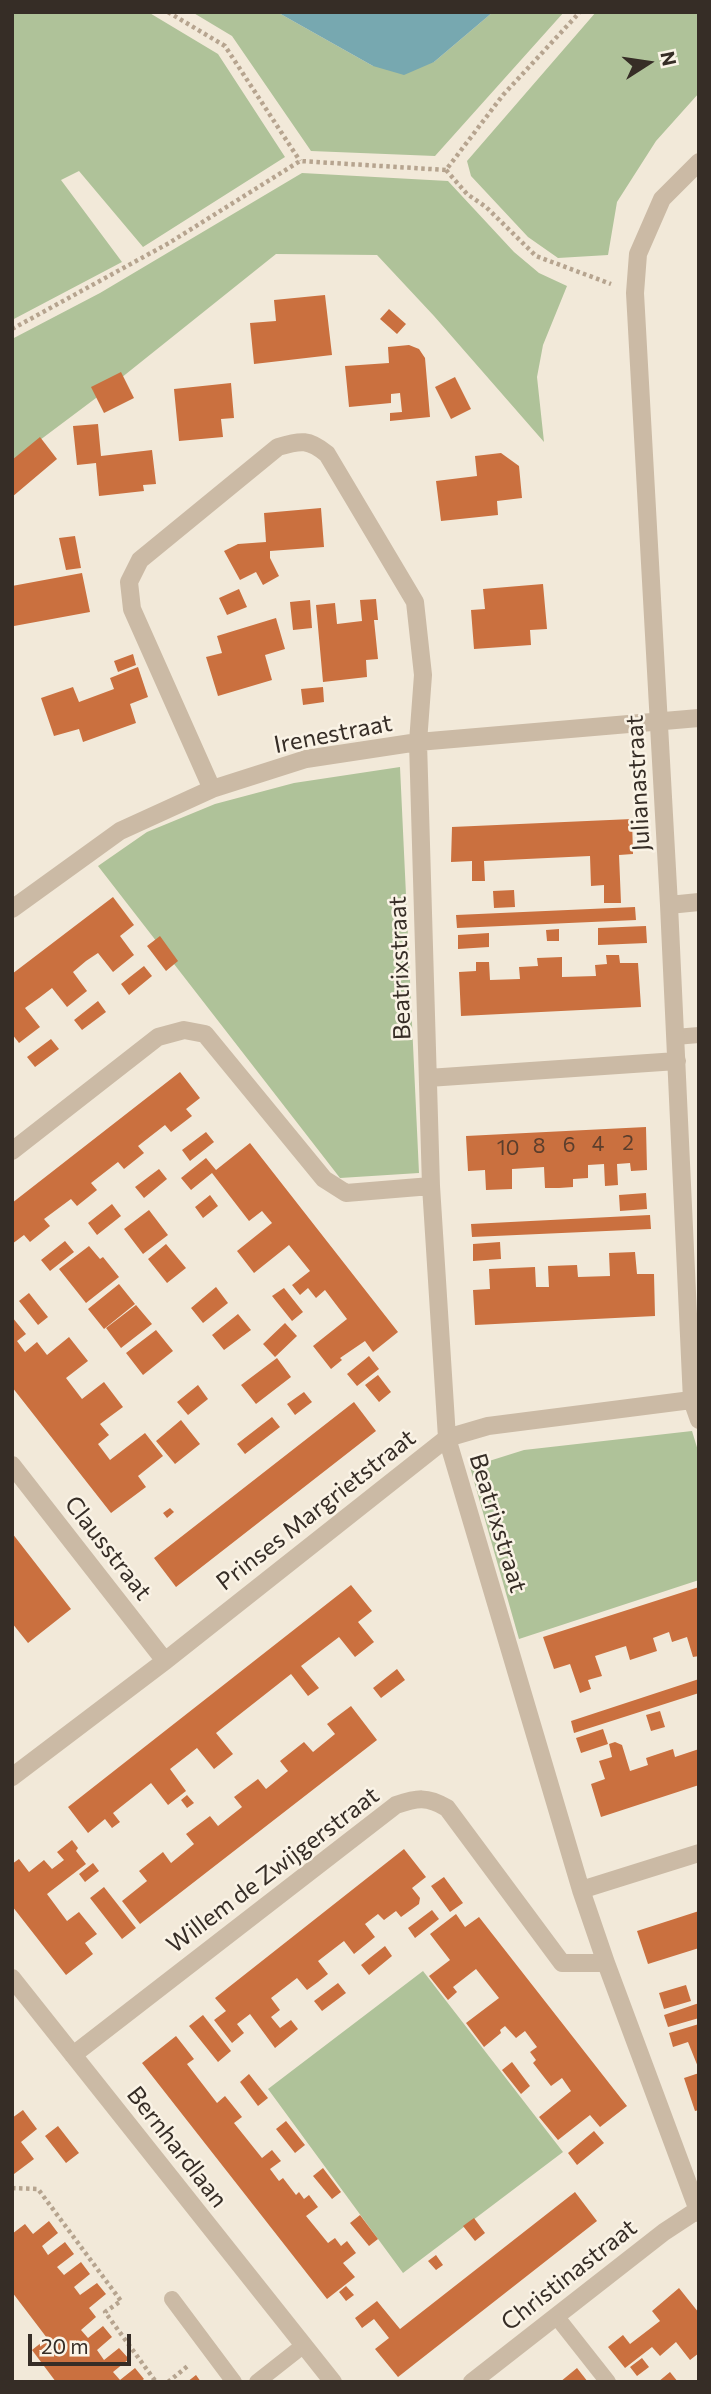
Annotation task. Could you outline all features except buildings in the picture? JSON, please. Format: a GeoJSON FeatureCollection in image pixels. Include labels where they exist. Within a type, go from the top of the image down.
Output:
{"type":"FeatureCollection","features":[{"type":"Feature","properties":{"kind":"street","name":"Julianastraat"},"geometry":{"type":"LineString","coordinates":[[699,162],[662,199],[638,254],[635,293],[675,1037],[699,1420]]}},
{"type":"Feature","properties":{"kind":"street","name":"Beatrixstraat"},"geometry":{"type":"LineString","coordinates":[[212,789],[132,609],[130,582],[140,560],[278,446],[296,441],[314,443],[327,454],[415,602],[423,675],[418,742],[431,1186],[447,1438],[581,1889],[606,1963]]}},
{"type":"Feature","properties":{"kind":"street","name":"Irenestraat"},"geometry":{"type":"LineString","coordinates":[[12,909],[120,831],[212,789],[306,759],[418,742],[699,718]]}},
{"type":"Feature","properties":{"kind":"street"},"geometry":{"type":"LineString","coordinates":[[669,905],[699,902]]}},
{"type":"Feature","properties":{"kind":"street"},"geometry":{"type":"LineString","coordinates":[[12,1151],[158,1037],[184,1030],[205,1034],[324,1179],[346,1193],[431,1186]]}},
{"type":"Feature","properties":{"kind":"street"},"geometry":{"type":"LineString","coordinates":[[428,1078],[677,1061]]}},
{"type":"Feature","properties":{"kind":"street","name":"Prinses Margrietstraat"},"geometry":{"type":"LineString","coordinates":[[12,1777],[165,1661],[447,1438],[488,1426],[696,1400]]}},
{"type":"Feature","properties":{"kind":"street","name":"Clausstraat"},"geometry":{"type":"LineString","coordinates":[[12,1465],[165,1661]]}},
{"type":"Feature","properties":{"kind":"street","name":"Willem de Zwijgerstraat"},"geometry":{"type":"LineString","coordinates":[[73,2055],[396,1805],[413,1799],[432,1800],[447,1808],[562,1963],[606,1963]]}},
{"type":"Feature","properties":{"kind":"street"},"geometry":{"type":"LineString","coordinates":[[581,1889],[699,1853]]}},
{"type":"Feature","properties":{"kind":"street"},"geometry":{"type":"LineString","coordinates":[[606,1963],[698,2210]]}},
{"type":"Feature","properties":{"kind":"street","name":"Bernhardlaan"},"geometry":{"type":"LineString","coordinates":[[12,1978],[333,2382]]}},
{"type":"Feature","properties":{"kind":"street","name":"Christinastraat"},"geometry":{"type":"LineString","coordinates":[[472,2382],[664,2231],[698,2210]]}},
{"type":"Feature","properties":{"kind":"lane"},"geometry":{"type":"LineString","coordinates":[[675,1037],[699,1035]]}},
{"type":"Feature","properties":{"kind":"lane"},"geometry":{"type":"LineString","coordinates":[[172,2299],[234,2382]]}},
{"type":"Feature","properties":{"kind":"lane"},"geometry":{"type":"LineString","coordinates":[[556,2316],[608,2382]]}},
{"type":"Feature","properties":{"kind":"lane"},"geometry":{"type":"LineString","coordinates":[[257,2382],[304,2345]]}},
{"type":"Feature","properties":{"kind":"path"},"geometry":{"type":"LineString","coordinates":[[168,12],[225,46],[300,161]]}},
{"type":"Feature","properties":{"kind":"path"},"geometry":{"type":"LineString","coordinates":[[446,170],[503,95],[580,12]]}},
{"type":"Feature","properties":{"kind":"path"},"geometry":{"type":"LineString","coordinates":[[12,330],[169,243],[300,161],[446,170],[467,194],[486,207],[536,256],[635,293]]}},
{"type":"Feature","properties":{"kind":"path"},"geometry":{"type":"LineString","coordinates":[[12,2188],[38,2189],[121,2301],[105,2312],[156,2382]]}},
{"type":"Feature","properties":{"kind":"green space"},"geometry":{"type":"Polygon","coordinates":[[[12,12],[148,12],[218,54],[285,157],[143,247],[79,171],[61,180],[122,262],[12,320],[12,12]]]}},
{"type":"Feature","properties":{"kind":"green space"},"geometry":{"type":"Polygon","coordinates":[[[192,12],[277,12],[373,66],[434,62],[493,12],[564,12],[435,156],[311,151],[232,36],[192,12]]]}},
{"type":"Feature","properties":{"kind":"green space"},"geometry":{"type":"Polygon","coordinates":[[[596,12],[699,12],[699,93],[656,141],[617,202],[608,255],[558,258],[528,237],[471,176],[467,161],[596,12]]]}},
{"type":"Feature","properties":{"kind":"green space"},"geometry":{"type":"Polygon","coordinates":[[[302,173],[448,181],[514,252],[539,273],[567,286],[543,345],[537,377],[544,442],[377,255],[276,254],[96,398],[12,461],[12,339],[100,293],[302,173]]]}},
{"type":"Feature","properties":{"kind":"green space"},"geometry":{"type":"Polygon","coordinates":[[[400,767],[419,1173],[340,1178],[98,866],[147,832],[215,804],[294,783],[400,767]]]}},
{"type":"Feature","properties":{"kind":"green space"},"geometry":{"type":"Polygon","coordinates":[[[692,1431],[699,1454],[699,1580],[519,1639],[470,1467],[524,1450],[692,1431]]]}},
{"type":"Feature","properties":{"kind":"green space"},"geometry":{"type":"Polygon","coordinates":[[[423,1971],[563,2152],[403,2273],[268,2089],[423,1971]]]}},
{"type":"Feature","properties":{"kind":"water"},"geometry":{"type":"Polygon","coordinates":[[[277,12],[493,12],[434,62],[404,75],[373,66],[277,12]]]}}]}
